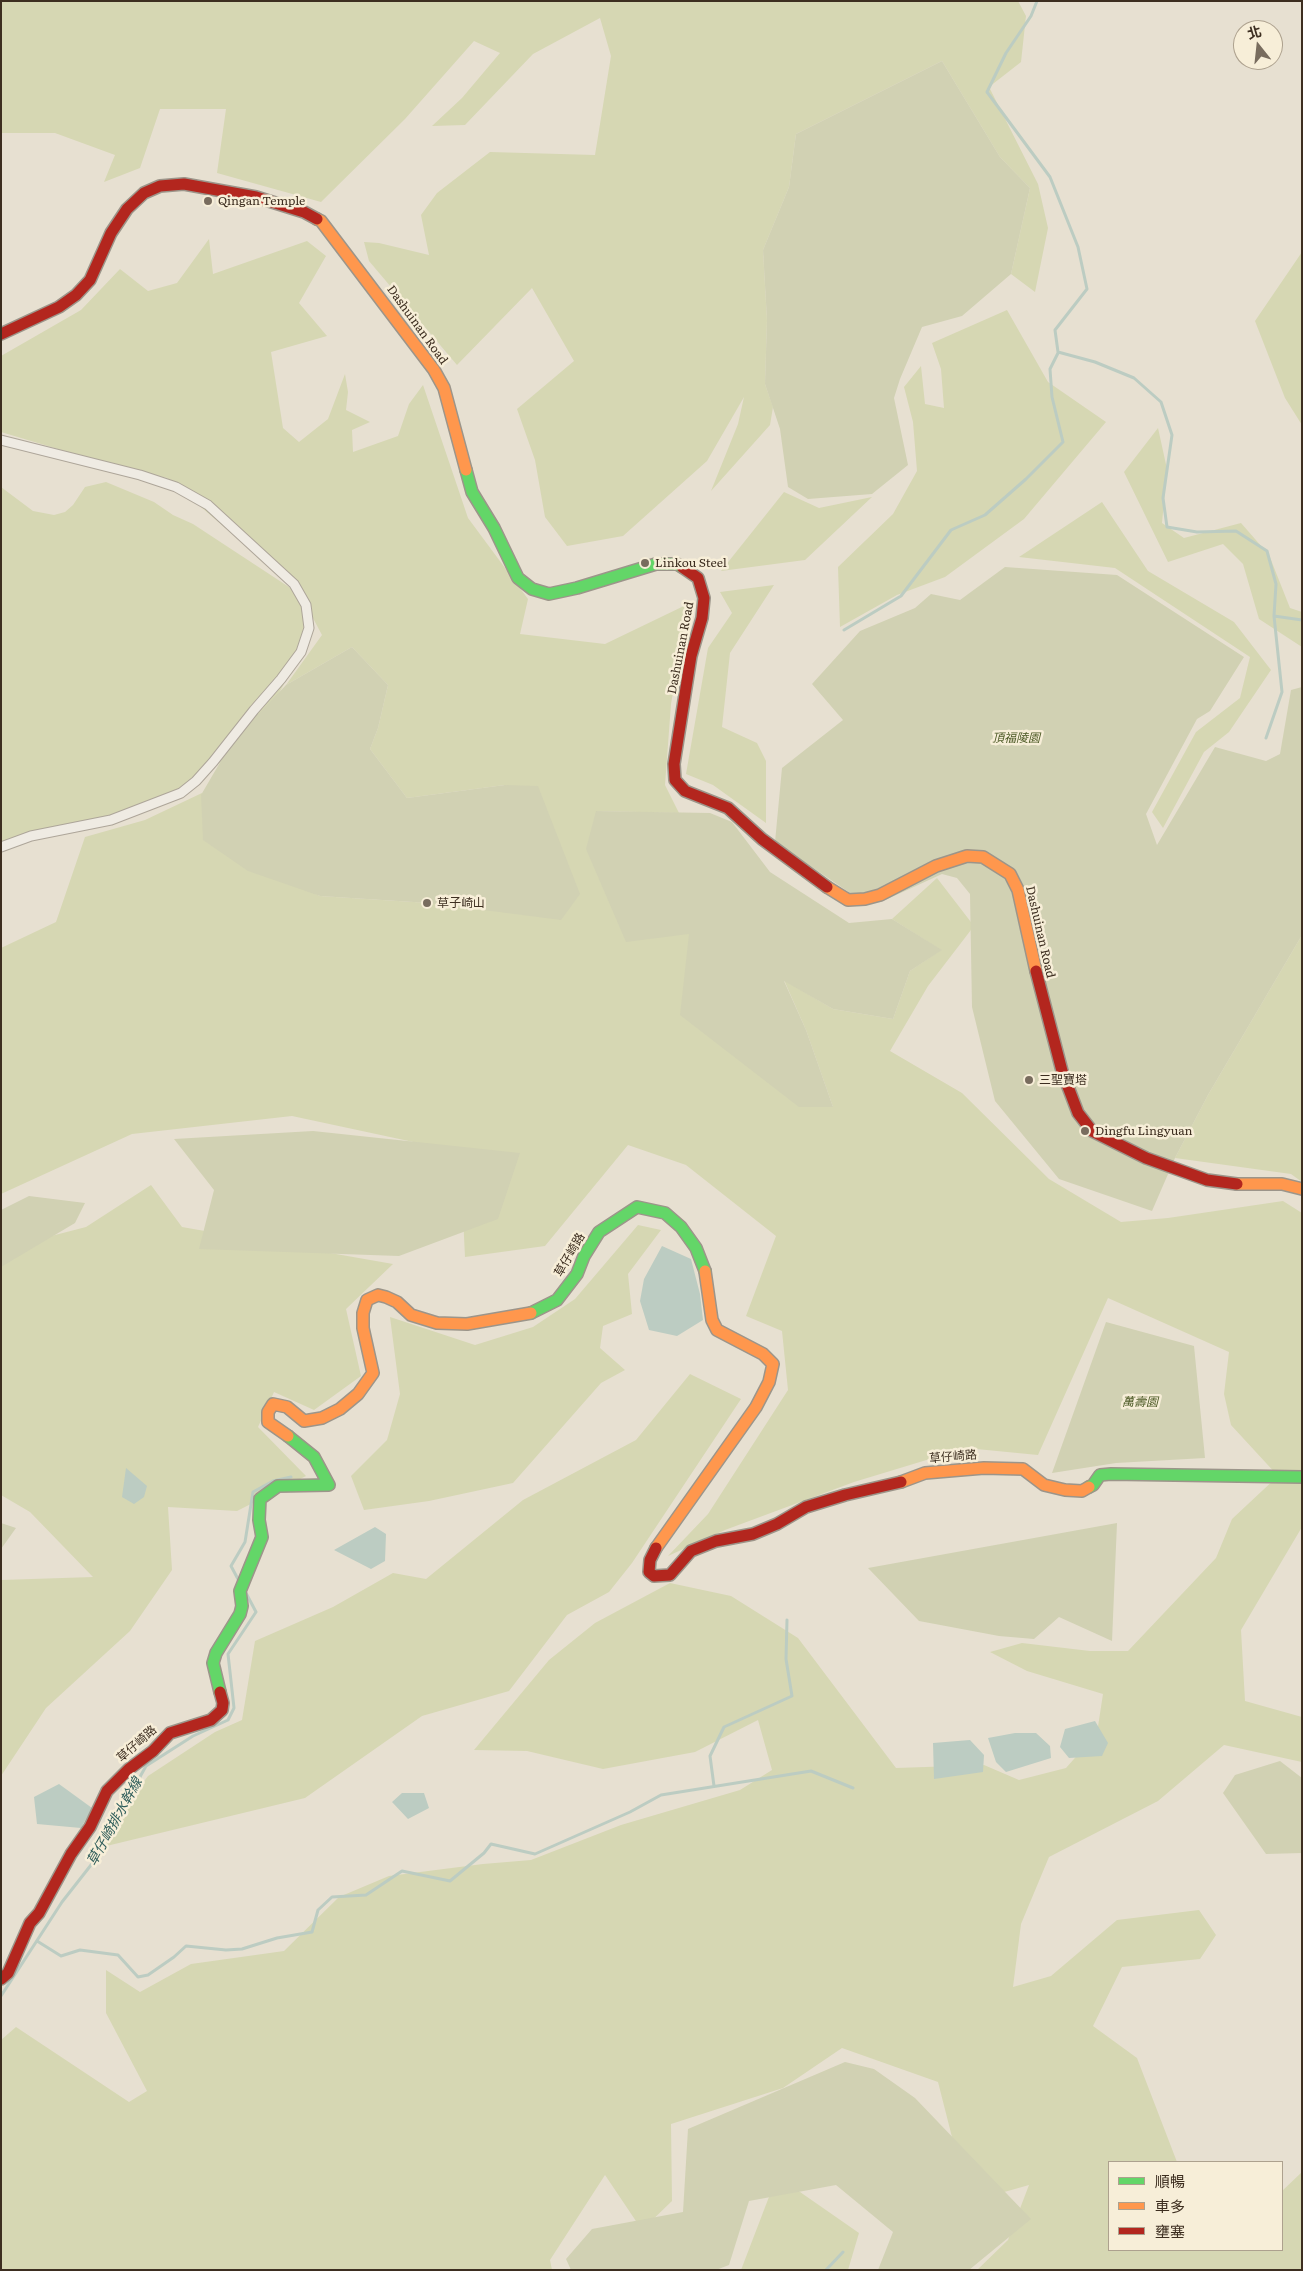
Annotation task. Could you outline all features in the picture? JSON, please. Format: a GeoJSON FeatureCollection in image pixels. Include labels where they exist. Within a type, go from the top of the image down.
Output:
{"type":"FeatureCollection","features":[{"type":"Feature","properties":{"kind":"street","name":"Dashuinan Road"},"geometry":{"type":"LineString","coordinates":[[1,334],[59,307],[76,295],[90,280],[111,233],[127,208],[144,193],[160,186],[184,184],[256,197],[304,212],[321,221],[417,345],[438,376],[444,388],[472,492],[494,528],[518,578],[532,589],[549,594],[577,588],[656,564],[677,564],[698,578],[702,586],[704,598],[702,618],[691,656],[674,764],[674,780],[677,784],[685,791],[728,808],[762,839],[835,893],[848,900],[865,899],[880,895],[936,866],[967,856],[983,857],[997,864],[1010,874],[1018,890],[1041,992],[1062,1071],[1078,1113],[1092,1131],[1146,1158],[1207,1180],[1248,1184],[1282,1184],[1302,1189]]}},
{"type":"Feature","properties":{"kind":"street"},"geometry":{"type":"LineString","coordinates":[[1,440],[140,475],[176,487],[208,505],[294,584],[306,605],[309,628],[301,652],[202,775],[181,793],[111,820],[31,836],[1,847]]}},
{"type":"Feature","properties":{"kind":"street","name":"草仔崎路"},"geometry":{"type":"LineString","coordinates":[[1,1979],[8,1973],[30,1923],[39,1913],[71,1854],[90,1827],[107,1791],[122,1774],[153,1751],[170,1733],[211,1720],[222,1710],[223,1703],[213,1663],[216,1652],[240,1614],[242,1606],[240,1591],[262,1537],[259,1520],[260,1499],[278,1486],[329,1485],[314,1457],[287,1434],[268,1422],[268,1412],[273,1404],[287,1406],[304,1421],[322,1418],[340,1408],[358,1394],[373,1373],[363,1328],[363,1313],[367,1300],[378,1295],[397,1302],[411,1314],[437,1323],[495,1322],[532,1313],[557,1300],[577,1274],[584,1256],[599,1232],[637,1207],[665,1213],[681,1227],[696,1248],[705,1267],[712,1320],[717,1330],[763,1354],[773,1364],[769,1382],[756,1407],[655,1549],[650,1560],[649,1572],[654,1576],[670,1575],[692,1550],[716,1541],[761,1531],[806,1507],[845,1495],[896,1484],[925,1473],[984,1468],[1023,1470],[1032,1474],[1044,1485],[1065,1490],[1082,1491],[1093,1484],[1100,1475],[1111,1474],[1302,1477]]}},
{"type":"Feature","properties":{"kind":"green space"},"geometry":{"type":"Polygon","coordinates":[[[1,1],[1018,1],[1026,16],[1021,62],[989,87],[1038,184],[1048,228],[1035,292],[1011,274],[1030,188],[1000,157],[942,61],[796,134],[789,187],[763,250],[767,320],[765,384],[773,407],[770,425],[711,491],[738,424],[744,397],[707,461],[623,536],[567,546],[545,517],[535,460],[517,409],[574,361],[532,288],[457,365],[369,261],[364,242],[379,243],[429,255],[421,215],[437,193],[490,152],[595,155],[611,56],[600,18],[533,54],[465,125],[432,126],[462,98],[500,53],[474,41],[405,119],[321,202],[217,173],[226,109],[160,109],[140,168],[104,182],[115,155],[55,133],[1,133],[1,1]]]}},
{"type":"Feature","properties":{"kind":"green space"},"geometry":{"type":"Polygon","coordinates":[[[942,61],[1000,157],[1030,188],[1011,274],[962,316],[922,327],[894,398],[908,465],[872,494],[808,499],[788,487],[780,429],[765,384],[767,320],[763,250],[789,187],[796,134],[942,61]]]}},
{"type":"Feature","properties":{"kind":"green space"},"geometry":{"type":"Polygon","coordinates":[[[209,239],[213,274],[307,241],[326,256],[299,303],[327,336],[271,352],[283,428],[299,442],[328,419],[345,374],[348,392],[346,410],[370,422],[352,430],[353,452],[398,436],[409,404],[423,385],[468,518],[528,599],[520,634],[605,644],[688,604],[671,704],[665,785],[679,813],[596,811],[689,933],[833,1107],[806,1030],[784,980],[833,1009],[893,1019],[910,971],[941,950],[892,919],[937,878],[974,926],[928,986],[890,1051],[962,1093],[1049,1179],[1121,1222],[1168,1218],[1283,1201],[1302,1213],[1302,1527],[1241,1630],[1245,1701],[1302,1717],[1302,1762],[1224,1745],[1158,1801],[1049,1857],[1021,1924],[1013,1987],[1051,1976],[1117,1920],[1199,1910],[1216,1935],[1200,1959],[1122,1967],[1093,2026],[1137,2058],[1177,2161],[1108,2161],[1108,2251],[1283,2251],[1283,2190],[1302,2172],[1302,2270],[977,2270],[1008,2240],[1029,2185],[976,2200],[952,2137],[938,2082],[842,2048],[783,2088],[671,2124],[672,2201],[642,2230],[605,2175],[550,2260],[552,2270],[1,2270],[1,2040],[16,2027],[129,2102],[147,2091],[106,2013],[106,1970],[140,1992],[191,1964],[284,1951],[339,1897],[389,1876],[531,1860],[621,1825],[740,1790],[772,1770],[758,1720],[695,1752],[603,1769],[527,1751],[474,1750],[549,1660],[595,1623],[670,1583],[731,1596],[798,1638],[896,1768],[984,1765],[1019,1780],[1066,1768],[1097,1733],[1103,1694],[1027,1671],[990,1652],[1022,1643],[1090,1651],[1128,1651],[1216,1558],[1232,1519],[1278,1476],[1231,1425],[1224,1394],[1229,1352],[1108,1298],[1038,1455],[966,1448],[854,1482],[725,1530],[668,1556],[708,1514],[788,1390],[782,1331],[746,1316],[776,1236],[686,1165],[628,1145],[545,1246],[465,1257],[460,1152],[292,1116],[132,1134],[1,1194],[1,948],[56,922],[85,837],[145,820],[202,793],[204,840],[320,896],[429,903],[505,785],[407,798],[370,749],[378,728],[388,685],[352,647],[286,685],[322,635],[298,590],[167,478],[98,461],[1,432],[1,356],[81,310],[120,269],[148,291],[177,283],[209,239]]]}},
{"type":"Feature","properties":{"kind":"green space"},"geometry":{"type":"Polygon","coordinates":[[[1302,252],[1302,425],[1285,398],[1255,321],[1302,252]]]}},
{"type":"Feature","properties":{"kind":"green space"},"geometry":{"type":"Polygon","coordinates":[[[1007,310],[1048,382],[1106,422],[1024,519],[945,577],[897,595],[840,627],[838,567],[893,514],[917,471],[913,422],[904,387],[921,366],[925,404],[944,408],[941,369],[932,343],[1007,310]]]}},
{"type":"Feature","properties":{"kind":"green space"},"geometry":{"type":"Polygon","coordinates":[[[1158,428],[1167,469],[1162,523],[1184,538],[1241,523],[1269,555],[1290,608],[1302,612],[1302,647],[1259,619],[1243,564],[1223,544],[1168,562],[1124,472],[1158,428]]]}},
{"type":"Feature","properties":{"kind":"green space"},"geometry":{"type":"Polygon","coordinates":[[[106,482],[154,502],[173,515],[193,524],[292,589],[310,616],[306,644],[278,695],[234,749],[192,789],[90,827],[1,844],[1,487],[33,511],[54,515],[65,512],[73,505],[85,487],[106,482]]]}},
{"type":"Feature","properties":{"kind":"green space"},"geometry":{"type":"Polygon","coordinates":[[[784,492],[819,508],[872,497],[805,560],[721,571],[784,492]]]}},
{"type":"Feature","properties":{"kind":"green space"},"geometry":{"type":"Polygon","coordinates":[[[1102,502],[1148,571],[1234,622],[1271,670],[1229,732],[1204,752],[1163,828],[1152,812],[1196,732],[1240,698],[1250,657],[1115,568],[1019,557],[1102,502]]]}},
{"type":"Feature","properties":{"kind":"green space","name":"頂福陵園"},"geometry":{"type":"Polygon","coordinates":[[[1005,567],[1117,575],[1244,657],[1210,711],[1197,719],[1146,814],[1157,845],[1215,747],[1266,761],[1280,754],[1291,690],[1302,687],[1302,935],[1208,1095],[1175,1158],[1152,1211],[1059,1179],[995,1101],[972,1007],[970,894],[957,878],[942,874],[881,902],[853,895],[775,842],[782,768],[843,720],[812,684],[860,631],[915,608],[931,594],[960,600],[1005,567]]]}},
{"type":"Feature","properties":{"kind":"green space"},"geometry":{"type":"Polygon","coordinates":[[[774,585],[730,653],[722,727],[757,743],[766,761],[766,823],[713,785],[686,774],[708,648],[732,613],[720,592],[774,585]]]}},
{"type":"Feature","properties":{"kind":"green space"},"geometry":{"type":"Polygon","coordinates":[[[352,647],[388,685],[378,728],[370,749],[407,798],[505,785],[538,786],[580,894],[561,920],[429,903],[320,896],[248,871],[203,840],[201,795],[232,742],[286,685],[352,647]]]}},
{"type":"Feature","properties":{"kind":"green space"},"geometry":{"type":"Polygon","coordinates":[[[596,811],[710,813],[732,822],[770,872],[849,923],[892,919],[942,950],[910,971],[893,1019],[833,1009],[784,981],[806,1030],[833,1107],[799,1107],[680,1015],[689,934],[626,942],[586,849],[596,811]]]}},
{"type":"Feature","properties":{"kind":"green space"},"geometry":{"type":"Polygon","coordinates":[[[1302,935],[1302,1182],[1291,1174],[1175,1158],[1208,1095],[1302,935]]]}},
{"type":"Feature","properties":{"kind":"green space"},"geometry":{"type":"Polygon","coordinates":[[[313,1131],[520,1153],[498,1219],[399,1256],[199,1249],[214,1190],[174,1139],[313,1131]]]}},
{"type":"Feature","properties":{"kind":"green space"},"geometry":{"type":"Polygon","coordinates":[[[151,1185],[182,1227],[393,1264],[346,1309],[361,1376],[314,1410],[274,1392],[258,1427],[306,1476],[237,1511],[168,1507],[172,1570],[130,1631],[46,1708],[1,1776],[1,1580],[93,1577],[30,1512],[1,1495],[1,1249],[86,1227],[151,1185]]]}},
{"type":"Feature","properties":{"kind":"green space"},"geometry":{"type":"Polygon","coordinates":[[[29,1196],[85,1203],[75,1223],[1,1267],[1,1210],[29,1196]]]}},
{"type":"Feature","properties":{"kind":"green space"},"geometry":{"type":"Polygon","coordinates":[[[638,1225],[661,1230],[628,1274],[632,1314],[603,1326],[600,1348],[625,1370],[601,1383],[513,1483],[429,1501],[364,1510],[351,1476],[387,1440],[400,1394],[390,1317],[475,1345],[533,1327],[575,1299],[638,1225]]]}},
{"type":"Feature","properties":{"kind":"green space","name":"萬壽園"},"geometry":{"type":"Polygon","coordinates":[[[1106,1322],[1194,1346],[1205,1458],[1116,1463],[1052,1473],[1106,1322]]]}},
{"type":"Feature","properties":{"kind":"green space"},"geometry":{"type":"Polygon","coordinates":[[[690,1374],[741,1399],[632,1563],[609,1592],[567,1615],[509,1691],[422,1716],[305,1798],[94,1849],[148,1776],[215,1732],[242,1720],[255,1641],[333,1607],[393,1573],[426,1579],[523,1500],[636,1440],[690,1374]]]}},
{"type":"Feature","properties":{"kind":"green space"},"geometry":{"type":"Polygon","coordinates":[[[1,1523],[16,1528],[1,1549],[1,1523]]]}},
{"type":"Feature","properties":{"kind":"green space"},"geometry":{"type":"Polygon","coordinates":[[[1117,1523],[1112,1641],[1059,1617],[1034,1639],[999,1636],[919,1621],[868,1568],[1117,1523]]]}},
{"type":"Feature","properties":{"kind":"green space"},"geometry":{"type":"Polygon","coordinates":[[[1280,1761],[1302,1778],[1302,1853],[1266,1854],[1223,1793],[1235,1775],[1280,1761]]]}},
{"type":"Feature","properties":{"kind":"green space"},"geometry":{"type":"Polygon","coordinates":[[[845,2062],[874,2069],[915,2098],[1031,2219],[969,2270],[878,2270],[893,2232],[836,2185],[749,2201],[729,2265],[716,2270],[571,2270],[566,2259],[592,2229],[683,2212],[688,2129],[845,2062]]]}},
{"type":"Feature","properties":{"kind":"green space"},"geometry":{"type":"Polygon","coordinates":[[[777,2176],[859,2233],[848,2270],[741,2270],[777,2176]]]}},
{"type":"Feature","properties":{"kind":"shaded area"},"geometry":{"type":"Polygon","coordinates":[[[662,1246],[691,1259],[700,1294],[703,1320],[677,1336],[649,1330],[640,1301],[644,1279],[662,1246]]]}},
{"type":"Feature","properties":{"kind":"shaded area"},"geometry":{"type":"Polygon","coordinates":[[[126,1468],[147,1486],[144,1497],[134,1504],[122,1497],[126,1468]]]}},
{"type":"Feature","properties":{"kind":"shaded area"},"geometry":{"type":"Polygon","coordinates":[[[375,1527],[386,1534],[385,1561],[371,1569],[334,1550],[375,1527]]]}},
{"type":"Feature","properties":{"kind":"shaded area"},"geometry":{"type":"Polygon","coordinates":[[[1095,1721],[1108,1743],[1102,1756],[1069,1758],[1060,1747],[1065,1729],[1095,1721]]]}},
{"type":"Feature","properties":{"kind":"shaded area"},"geometry":{"type":"Polygon","coordinates":[[[1015,1733],[1036,1733],[1050,1746],[1051,1758],[1006,1772],[996,1762],[988,1738],[1015,1733]]]}},
{"type":"Feature","properties":{"kind":"shaded area"},"geometry":{"type":"Polygon","coordinates":[[[970,1740],[984,1755],[983,1772],[934,1779],[933,1743],[970,1740]]]}},
{"type":"Feature","properties":{"kind":"shaded area"},"geometry":{"type":"Polygon","coordinates":[[[59,1784],[92,1808],[81,1828],[37,1824],[34,1797],[59,1784]]]}},
{"type":"Feature","properties":{"kind":"shaded area"},"geometry":{"type":"Polygon","coordinates":[[[402,1793],[424,1793],[429,1808],[408,1819],[392,1802],[402,1793]]]}},
{"type":"Feature","properties":{"kind":"waterway"},"geometry":{"type":"LineString","coordinates":[[1037,1],[1031,16],[1006,53],[987,92],[1050,177],[1078,247],[1087,289],[1055,330],[1058,352],[1095,362],[1134,378],[1161,402],[1172,435],[1163,498],[1167,527],[1197,532],[1236,531],[1267,551],[1276,584],[1274,616],[1302,620]]}},
{"type":"Feature","properties":{"kind":"waterway"},"geometry":{"type":"LineString","coordinates":[[844,630],[901,596],[951,530],[985,515],[1026,479],[1063,442],[1052,397],[1050,369],[1058,353]]}},
{"type":"Feature","properties":{"kind":"waterway"},"geometry":{"type":"LineString","coordinates":[[1266,738],[1282,692],[1274,616]]}},
{"type":"Feature","properties":{"kind":"waterway","name":"草仔崎排水幹線"},"geometry":{"type":"LineString","coordinates":[[239,1581],[231,1566],[245,1542],[253,1492],[273,1481],[291,1477]]}},
{"type":"Feature","properties":{"kind":"waterway","name":"草仔崎排水幹線"},"geometry":{"type":"LineString","coordinates":[[1,1996],[62,1902],[91,1865],[146,1766],[193,1736],[228,1720],[234,1708],[228,1654],[256,1612],[246,1593]]}},
{"type":"Feature","properties":{"kind":"waterway"},"geometry":{"type":"LineString","coordinates":[[714,1786],[710,1756],[724,1727],[792,1696],[786,1659],[787,1620]]}},
{"type":"Feature","properties":{"kind":"waterway"},"geometry":{"type":"LineString","coordinates":[[37,1941],[61,1956],[80,1950],[118,1955],[138,1977],[148,1975],[186,1946],[226,1950],[242,1949],[277,1938],[312,1932],[318,1910],[332,1897],[366,1895],[402,1871],[450,1881],[484,1853],[491,1844],[535,1854],[630,1812],[661,1795],[811,1771],[853,1788]]}},
{"type":"Feature","properties":{"kind":"waterway"},"geometry":{"type":"LineString","coordinates":[[826,2270],[843,2252]]}},
{"type":"Feature","properties":{"kind":"traffic: fast"},"geometry":{"type":"LineString","coordinates":[[466,470],[472,492],[494,528],[518,578],[532,589],[549,594],[577,588],[656,564],[677,564],[682,567]]}},
{"type":"Feature","properties":{"kind":"traffic: fast"},"geometry":{"type":"LineString","coordinates":[[531,1313],[557,1300],[577,1274],[584,1256],[599,1232],[637,1207],[665,1213],[681,1227],[696,1248],[705,1271]]}},
{"type":"Feature","properties":{"kind":"traffic: fast"},"geometry":{"type":"LineString","coordinates":[[220,1692],[213,1663],[216,1653],[240,1614],[242,1606],[240,1591],[262,1537],[259,1520],[260,1499],[278,1486],[329,1485],[314,1457],[288,1436]]}},
{"type":"Feature","properties":{"kind":"traffic: fast"},"geometry":{"type":"LineString","coordinates":[[1089,1487],[1093,1485],[1100,1475],[1111,1474],[1302,1477]]}},
{"type":"Feature","properties":{"kind":"traffic: slow"},"geometry":{"type":"LineString","coordinates":[[317,219],[321,221],[434,370],[444,388],[466,470]]}},
{"type":"Feature","properties":{"kind":"traffic: slow"},"geometry":{"type":"LineString","coordinates":[[827,887],[848,900],[865,899],[880,895],[936,866],[967,856],[983,857],[1010,874],[1018,890],[1036,971]]}},
{"type":"Feature","properties":{"kind":"traffic: slow"},"geometry":{"type":"LineString","coordinates":[[1237,1184],[1282,1184],[1302,1189]]}},
{"type":"Feature","properties":{"kind":"traffic: slow"},"geometry":{"type":"LineString","coordinates":[[656,1548],[756,1407],[769,1382],[773,1364],[763,1354],[717,1330],[712,1320],[705,1271]]}},
{"type":"Feature","properties":{"kind":"traffic: slow"},"geometry":{"type":"LineString","coordinates":[[288,1436],[268,1422],[268,1412],[273,1404],[287,1407],[304,1421],[322,1418],[340,1409],[358,1394],[373,1373],[363,1328],[363,1313],[367,1300],[378,1295],[386,1297],[397,1302],[411,1315],[437,1323],[467,1324],[531,1313]]}},
{"type":"Feature","properties":{"kind":"traffic: slow"},"geometry":{"type":"LineString","coordinates":[[901,1482],[925,1473],[984,1468],[1023,1469],[1044,1485],[1065,1490],[1082,1491],[1089,1487]]}},
{"type":"Feature","properties":{"kind":"traffic: jam"},"geometry":{"type":"LineString","coordinates":[[1,334],[59,307],[76,295],[90,280],[111,233],[127,209],[144,193],[160,186],[184,184],[256,197],[304,212],[317,219]]}},
{"type":"Feature","properties":{"kind":"traffic: jam"},"geometry":{"type":"LineString","coordinates":[[682,567],[698,578],[704,598],[702,618],[691,656],[674,764],[675,780],[685,791],[728,808],[762,839],[827,887]]}},
{"type":"Feature","properties":{"kind":"traffic: jam"},"geometry":{"type":"LineString","coordinates":[[1036,971],[1062,1071],[1078,1113],[1092,1131],[1146,1158],[1207,1180],[1237,1184]]}},
{"type":"Feature","properties":{"kind":"traffic: jam"},"geometry":{"type":"LineString","coordinates":[[656,1548],[650,1560],[649,1572],[654,1576],[670,1575],[691,1551],[716,1541],[753,1534],[777,1524],[806,1507],[845,1495],[901,1482]]}},
{"type":"Feature","properties":{"kind":"traffic: jam"},"geometry":{"type":"LineString","coordinates":[[1,1979],[8,1973],[30,1923],[39,1913],[71,1854],[90,1827],[107,1791],[129,1769],[153,1751],[170,1733],[211,1720],[222,1710],[223,1703],[220,1692]]}},
{"type":"Feature","properties":{"kind":"place","name":"Qingan Temple"},"geometry":{"type":"Point","coordinates":[208,201]}},
{"type":"Feature","properties":{"kind":"place","name":"Linkou Steel"},"geometry":{"type":"Point","coordinates":[645,563]}},
{"type":"Feature","properties":{"kind":"place","name":"草子崎山"},"geometry":{"type":"Point","coordinates":[427,903]}},
{"type":"Feature","properties":{"kind":"place","name":"三聖寶塔"},"geometry":{"type":"Point","coordinates":[1029,1080]}},
{"type":"Feature","properties":{"kind":"place","name":"Dingfu Lingyuan"},"geometry":{"type":"Point","coordinates":[1085,1131]}}]}
